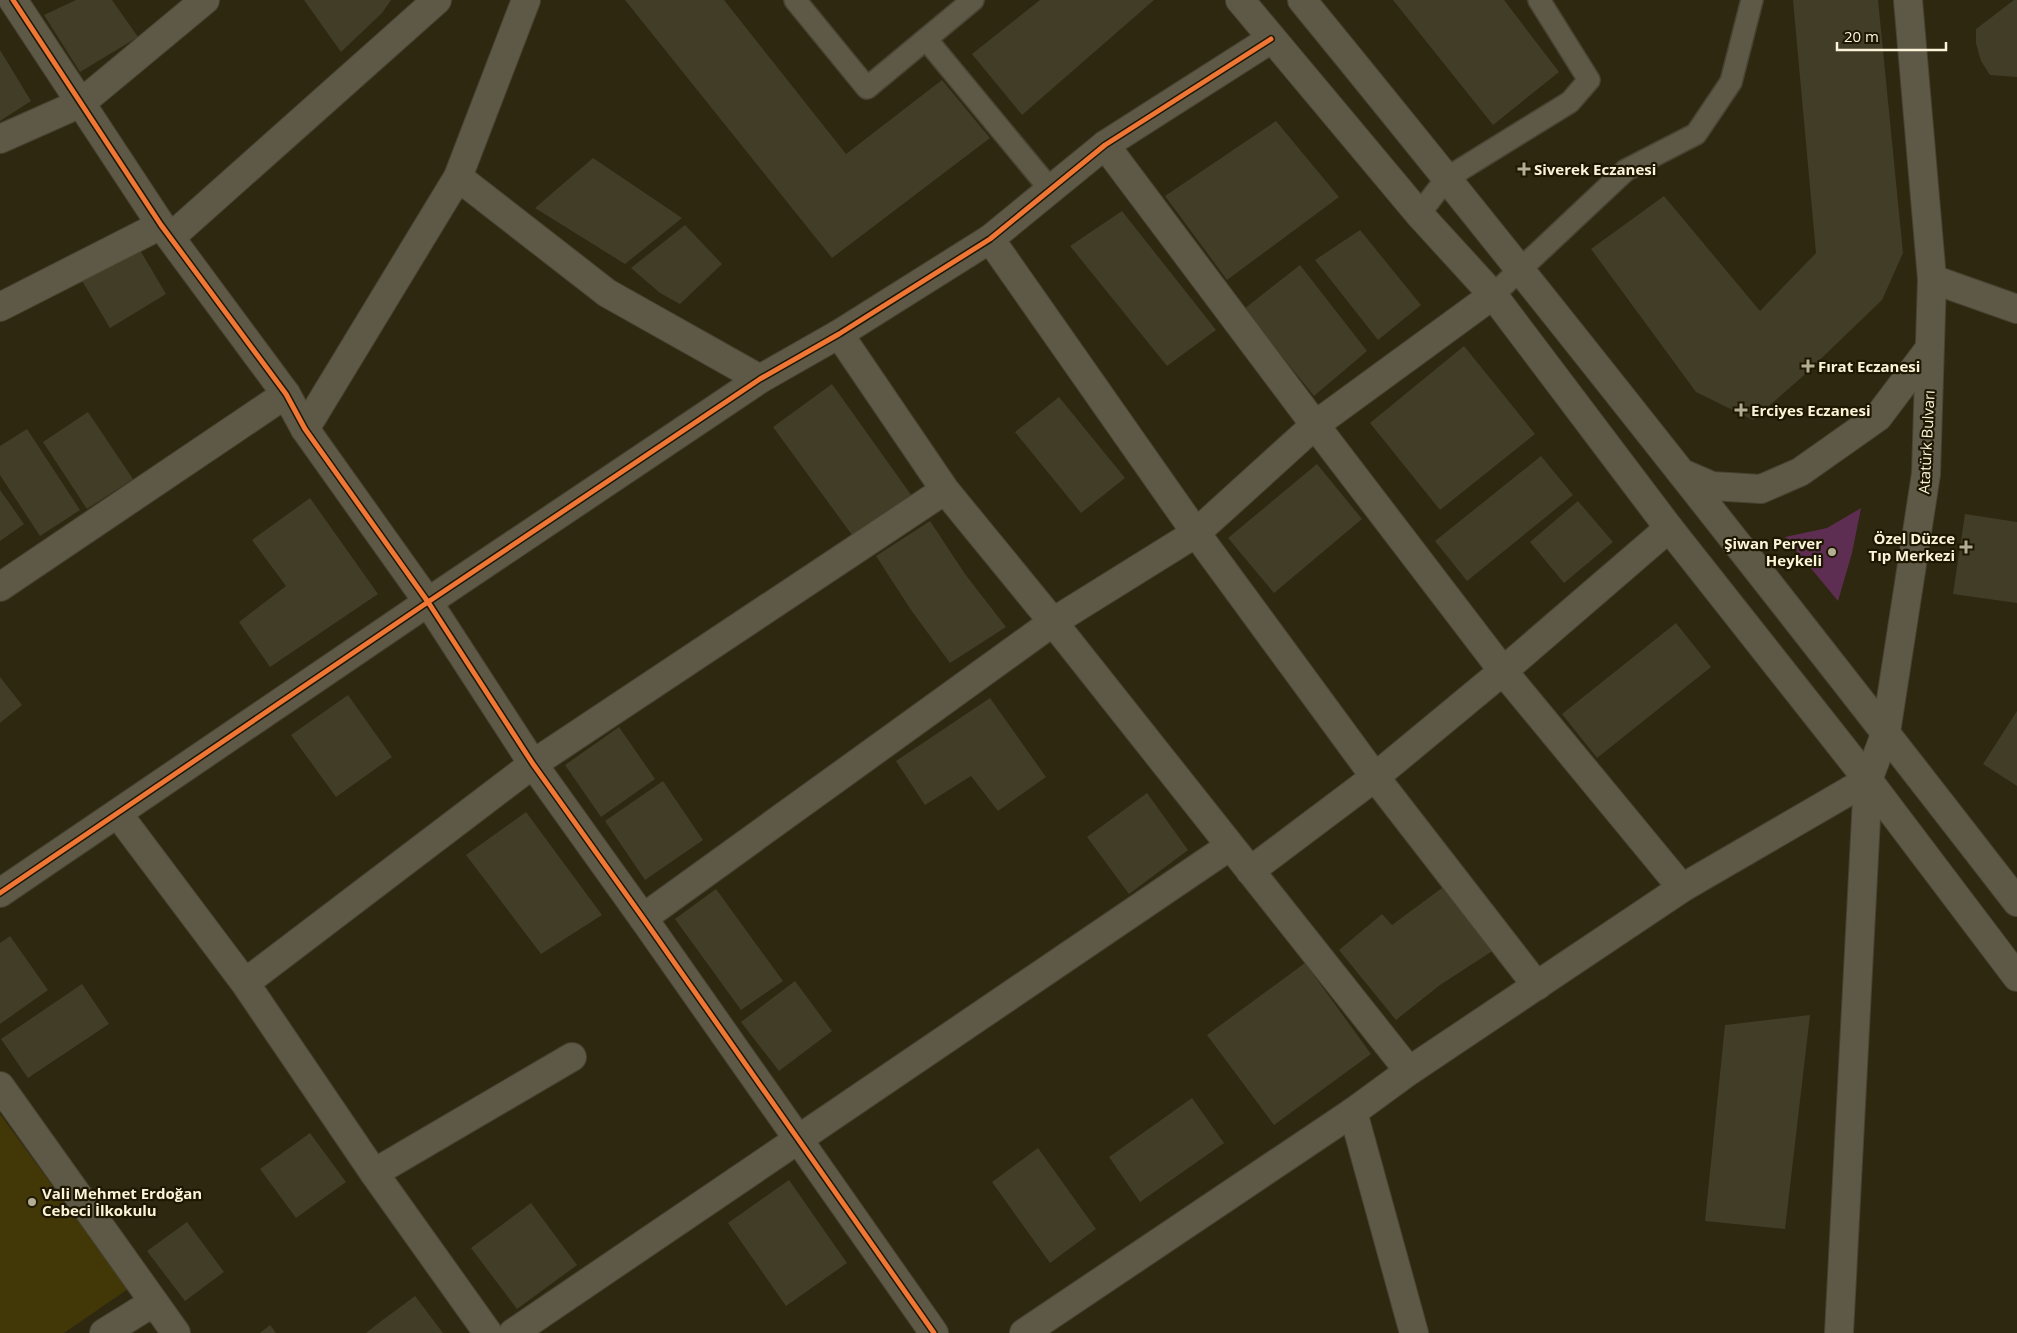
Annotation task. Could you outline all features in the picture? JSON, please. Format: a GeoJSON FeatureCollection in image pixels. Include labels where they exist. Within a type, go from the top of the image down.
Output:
{"type":"FeatureCollection","features":[{"type":"Feature","properties":{"kind":"street"},"geometry":{"type":"LineString","coordinates":[[13,0],[166,231],[286,394],[304,429],[428,602],[533,764],[934,1333]]}},
{"type":"Feature","properties":{"kind":"street"},"geometry":{"type":"LineString","coordinates":[[0,140],[81,103],[205,0]]}},
{"type":"Feature","properties":{"kind":"street"},"geometry":{"type":"LineString","coordinates":[[0,307],[166,231],[437,0]]}},
{"type":"Feature","properties":{"kind":"street"},"geometry":{"type":"LineString","coordinates":[[304,429],[458,177],[526,0]]}},
{"type":"Feature","properties":{"kind":"street"},"geometry":{"type":"LineString","coordinates":[[1240,0],[1419,214],[1493,296],[1670,528],[1868,780],[2017,977]]}},
{"type":"Feature","properties":{"kind":"street"},"geometry":{"type":"LineString","coordinates":[[1302,0],[1521,271],[1886,732],[2017,902]]}},
{"type":"Feature","properties":{"kind":"street","name":"Atatürk Bulvarı"},"geometry":{"type":"LineString","coordinates":[[1839,1333],[1868,780],[1886,732],[1926,474],[1932,279],[1908,0]]}},
{"type":"Feature","properties":{"kind":"street"},"geometry":{"type":"LineString","coordinates":[[0,893],[760,379],[839,334],[990,239],[1105,145],[1271,39]]}},
{"type":"Feature","properties":{"kind":"street"},"geometry":{"type":"LineString","coordinates":[[1105,145],[1503,671],[1682,888]]}},
{"type":"Feature","properties":{"kind":"street"},"geometry":{"type":"LineString","coordinates":[[458,177],[607,294],[760,379]]}},
{"type":"Feature","properties":{"kind":"street"},"geometry":{"type":"LineString","coordinates":[[990,239],[1196,533],[1375,778],[1537,986]]}},
{"type":"Feature","properties":{"kind":"street"},"geometry":{"type":"LineString","coordinates":[[1932,279],[2017,309]]}},
{"type":"Feature","properties":{"kind":"street"},"geometry":{"type":"LineString","coordinates":[[643,918],[1053,622],[1196,533],[1315,425],[1493,296]]}},
{"type":"Feature","properties":{"kind":"street"},"geometry":{"type":"LineString","coordinates":[[839,334],[945,490],[1053,622],[1409,1071]]}},
{"type":"Feature","properties":{"kind":"street"},"geometry":{"type":"LineString","coordinates":[[1680,472],[1712,486],[1761,489],[1800,472],[1878,417],[1930,348]]}},
{"type":"Feature","properties":{"kind":"street"},"geometry":{"type":"LineString","coordinates":[[0,587],[286,394]]}},
{"type":"Feature","properties":{"kind":"street"},"geometry":{"type":"LineString","coordinates":[[245,983],[533,764],[945,490]]}},
{"type":"Feature","properties":{"kind":"street"},"geometry":{"type":"LineString","coordinates":[[1250,871],[1375,778],[1670,528]]}},
{"type":"Feature","properties":{"kind":"street"},"geometry":{"type":"LineString","coordinates":[[1024,1333],[1682,888],[1868,780]]}},
{"type":"Feature","properties":{"kind":"street"},"geometry":{"type":"LineString","coordinates":[[118,814],[245,983],[374,1173],[488,1333]]}},
{"type":"Feature","properties":{"kind":"street"},"geometry":{"type":"LineString","coordinates":[[513,1333],[1230,846]]}},
{"type":"Feature","properties":{"kind":"street"},"geometry":{"type":"LineString","coordinates":[[374,1173],[572,1057]]}},
{"type":"Feature","properties":{"kind":"street"},"geometry":{"type":"LineString","coordinates":[[0,1086],[176,1333]]}},
{"type":"Feature","properties":{"kind":"street"},"geometry":{"type":"LineString","coordinates":[[1353,1112],[1414,1333]]}},
{"type":"Feature","properties":{"kind":"street"},"geometry":{"type":"LineString","coordinates":[[104,1333],[154,1302]]}},
{"type":"Feature","properties":{"kind":"lane"},"geometry":{"type":"LineString","coordinates":[[795,0],[867,88],[973,0]]}},
{"type":"Feature","properties":{"kind":"lane"},"geometry":{"type":"LineString","coordinates":[[1419,214],[1447,178],[1570,102],[1589,80],[1539,0]]}},
{"type":"Feature","properties":{"kind":"lane"},"geometry":{"type":"LineString","coordinates":[[1493,296],[1626,170],[1696,134],[1731,82],[1752,0]]}},
{"type":"Feature","properties":{"kind":"lane"},"geometry":{"type":"LineString","coordinates":[[926,39],[1050,189]]}},
{"type":"Feature","properties":{"kind":"shaded area"},"geometry":{"type":"Polygon","coordinates":[[[1861,508],[1852,553],[1838,601],[1785,537],[1827,528],[1861,508]]]}},
{"type":"Feature","properties":{"kind":"shaded area","name":"Vali Mehmet Erdoğan Cebeci İlkokulu"},"geometry":{"type":"Polygon","coordinates":[[[0,1114],[128,1289],[64,1333],[0,1333],[0,1114]]]}},
{"type":"Feature","properties":{"kind":"building"},"geometry":{"type":"Polygon","coordinates":[[[76,0],[112,0],[138,37],[80,72],[44,15],[76,0]]]}},
{"type":"Feature","properties":{"kind":"building"},"geometry":{"type":"Polygon","coordinates":[[[304,0],[391,0],[382,13],[341,52],[304,0]]]}},
{"type":"Feature","properties":{"kind":"building"},"geometry":{"type":"Polygon","coordinates":[[[625,0],[724,0],[846,154],[942,80],[990,138],[832,258],[625,0]]]}},
{"type":"Feature","properties":{"kind":"building"},"geometry":{"type":"Polygon","coordinates":[[[1040,0],[1154,0],[1022,115],[972,54],[1040,0]]]}},
{"type":"Feature","properties":{"kind":"building"},"geometry":{"type":"Polygon","coordinates":[[[1393,0],[1504,0],[1559,72],[1493,125],[1393,0]]]}},
{"type":"Feature","properties":{"kind":"building"},"geometry":{"type":"Polygon","coordinates":[[[1793,0],[1878,0],[1903,253],[1882,300],[1802,377],[1753,420],[1696,392],[1591,249],[1664,196],[1760,311],[1816,253],[1793,0]]]}},
{"type":"Feature","properties":{"kind":"building"},"geometry":{"type":"Polygon","coordinates":[[[2014,0],[2017,0],[2017,77],[1990,75],[1981,61],[1976,43],[1976,29],[2014,0]]]}},
{"type":"Feature","properties":{"kind":"building"},"geometry":{"type":"Polygon","coordinates":[[[0,50],[31,101],[0,121],[0,50]]]}},
{"type":"Feature","properties":{"kind":"building"},"geometry":{"type":"Polygon","coordinates":[[[1276,121],[1339,197],[1227,280],[1165,196],[1276,121]]]}},
{"type":"Feature","properties":{"kind":"building"},"geometry":{"type":"Polygon","coordinates":[[[593,158],[682,218],[625,264],[535,208],[593,158]]]}},
{"type":"Feature","properties":{"kind":"building"},"geometry":{"type":"Polygon","coordinates":[[[1122,211],[1216,330],[1167,366],[1070,246],[1122,211]]]}},
{"type":"Feature","properties":{"kind":"building"},"geometry":{"type":"Polygon","coordinates":[[[685,225],[722,264],[680,304],[660,293],[631,268],[685,225]]]}},
{"type":"Feature","properties":{"kind":"building"},"geometry":{"type":"Polygon","coordinates":[[[1360,230],[1421,305],[1378,340],[1315,260],[1360,230]]]}},
{"type":"Feature","properties":{"kind":"building"},"geometry":{"type":"Polygon","coordinates":[[[137,245],[166,294],[110,328],[81,279],[137,245]]]}},
{"type":"Feature","properties":{"kind":"building"},"geometry":{"type":"Polygon","coordinates":[[[1300,265],[1367,351],[1314,396],[1244,309],[1300,265]]]}},
{"type":"Feature","properties":{"kind":"building"},"geometry":{"type":"Polygon","coordinates":[[[1464,346],[1535,434],[1440,510],[1370,423],[1464,346]]]}},
{"type":"Feature","properties":{"kind":"building"},"geometry":{"type":"Polygon","coordinates":[[[832,384],[914,499],[855,539],[773,427],[832,384]]]}},
{"type":"Feature","properties":{"kind":"building"},"geometry":{"type":"Polygon","coordinates":[[[1059,397],[1125,478],[1081,513],[1015,432],[1059,397]]]}},
{"type":"Feature","properties":{"kind":"building"},"geometry":{"type":"Polygon","coordinates":[[[88,412],[133,479],[87,509],[43,442],[88,412]]]}},
{"type":"Feature","properties":{"kind":"building"},"geometry":{"type":"Polygon","coordinates":[[[27,429],[80,510],[40,536],[0,475],[0,446],[27,429]]]}},
{"type":"Feature","properties":{"kind":"building"},"geometry":{"type":"Polygon","coordinates":[[[1541,456],[1573,495],[1467,581],[1435,541],[1541,456]]]}},
{"type":"Feature","properties":{"kind":"building"},"geometry":{"type":"Polygon","coordinates":[[[1317,464],[1362,519],[1274,593],[1228,538],[1317,464]]]}},
{"type":"Feature","properties":{"kind":"building"},"geometry":{"type":"Polygon","coordinates":[[[0,490],[24,524],[0,541],[0,490]]]}},
{"type":"Feature","properties":{"kind":"building"},"geometry":{"type":"Polygon","coordinates":[[[310,498],[378,594],[270,667],[239,622],[286,586],[252,540],[310,498]]]}},
{"type":"Feature","properties":{"kind":"building"},"geometry":{"type":"Polygon","coordinates":[[[1578,501],[1613,542],[1564,583],[1530,542],[1578,501]]]}},
{"type":"Feature","properties":{"kind":"building"},"geometry":{"type":"Polygon","coordinates":[[[1965,514],[2017,522],[2017,603],[1953,594],[1965,514]]]}},
{"type":"Feature","properties":{"kind":"building"},"geometry":{"type":"Polygon","coordinates":[[[930,521],[965,574],[1006,627],[950,663],[911,610],[876,556],[930,521]]]}},
{"type":"Feature","properties":{"kind":"building"},"geometry":{"type":"Polygon","coordinates":[[[1676,623],[1711,667],[1597,758],[1562,714],[1676,623]]]}},
{"type":"Feature","properties":{"kind":"building"},"geometry":{"type":"Polygon","coordinates":[[[0,677],[22,705],[0,723],[0,677]]]}},
{"type":"Feature","properties":{"kind":"building"},"geometry":{"type":"Polygon","coordinates":[[[348,695],[392,757],[336,797],[291,735],[348,695]]]}},
{"type":"Feature","properties":{"kind":"building"},"geometry":{"type":"Polygon","coordinates":[[[990,698],[1046,777],[998,811],[971,776],[925,805],[896,761],[990,698]]]}},
{"type":"Feature","properties":{"kind":"building"},"geometry":{"type":"Polygon","coordinates":[[[2017,711],[2017,786],[1983,764],[2017,711]]]}},
{"type":"Feature","properties":{"kind":"building"},"geometry":{"type":"Polygon","coordinates":[[[619,727],[655,779],[601,817],[565,765],[619,727]]]}},
{"type":"Feature","properties":{"kind":"building"},"geometry":{"type":"Polygon","coordinates":[[[663,781],[703,840],[645,880],[605,821],[663,781]]]}},
{"type":"Feature","properties":{"kind":"building"},"geometry":{"type":"Polygon","coordinates":[[[1147,793],[1188,850],[1129,894],[1087,837],[1147,793]]]}},
{"type":"Feature","properties":{"kind":"building"},"geometry":{"type":"Polygon","coordinates":[[[526,812],[602,915],[541,954],[466,855],[526,812]]]}},
{"type":"Feature","properties":{"kind":"building"},"geometry":{"type":"Polygon","coordinates":[[[1442,888],[1494,950],[1440,985],[1396,1020],[1339,950],[1382,914],[1392,925],[1442,888]]]}},
{"type":"Feature","properties":{"kind":"building"},"geometry":{"type":"Polygon","coordinates":[[[716,889],[783,981],[741,1010],[675,919],[716,889]]]}},
{"type":"Feature","properties":{"kind":"building"},"geometry":{"type":"Polygon","coordinates":[[[10,936],[48,990],[0,1024],[0,943],[10,936]]]}},
{"type":"Feature","properties":{"kind":"building"},"geometry":{"type":"Polygon","coordinates":[[[1305,963],[1371,1054],[1274,1125],[1207,1035],[1305,963]]]}},
{"type":"Feature","properties":{"kind":"building"},"geometry":{"type":"Polygon","coordinates":[[[795,981],[832,1031],[779,1071],[741,1022],[795,981]]]}},
{"type":"Feature","properties":{"kind":"building"},"geometry":{"type":"Polygon","coordinates":[[[82,984],[109,1024],[28,1078],[1,1039],[82,984]]]}},
{"type":"Feature","properties":{"kind":"building"},"geometry":{"type":"Polygon","coordinates":[[[1810,1015],[1785,1229],[1705,1221],[1725,1025],[1810,1015]]]}},
{"type":"Feature","properties":{"kind":"building"},"geometry":{"type":"Polygon","coordinates":[[[1192,1098],[1224,1143],[1140,1202],[1109,1157],[1192,1098]]]}},
{"type":"Feature","properties":{"kind":"building"},"geometry":{"type":"Polygon","coordinates":[[[310,1133],[346,1182],[296,1218],[260,1169],[310,1133]]]}},
{"type":"Feature","properties":{"kind":"building"},"geometry":{"type":"Polygon","coordinates":[[[1038,1148],[1096,1229],[1050,1263],[992,1182],[1038,1148]]]}},
{"type":"Feature","properties":{"kind":"building"},"geometry":{"type":"Polygon","coordinates":[[[789,1180],[847,1263],[786,1306],[728,1223],[789,1180]]]}},
{"type":"Feature","properties":{"kind":"building"},"geometry":{"type":"Polygon","coordinates":[[[531,1203],[577,1265],[517,1309],[471,1248],[531,1203]]]}},
{"type":"Feature","properties":{"kind":"building"},"geometry":{"type":"Polygon","coordinates":[[[187,1222],[224,1272],[185,1301],[147,1251],[187,1222]]]}},
{"type":"Feature","properties":{"kind":"building"},"geometry":{"type":"Polygon","coordinates":[[[415,1296],[443,1333],[366,1333],[376,1325],[415,1296]]]}},
{"type":"Feature","properties":{"kind":"building"},"geometry":{"type":"Polygon","coordinates":[[[270,1325],[276,1333],[260,1333],[270,1325]]]}},
{"type":"Feature","properties":{"kind":"cycle path"},"geometry":{"type":"LineString","coordinates":[[13,0],[161,225],[286,394],[305,429],[428,602],[533,764],[934,1333]]}},
{"type":"Feature","properties":{"kind":"cycle path"},"geometry":{"type":"LineString","coordinates":[[0,893],[760,379],[839,334],[990,239],[1105,145],[1271,39]]}},
{"type":"Feature","properties":{"kind":"place","name":"Siverek Eczanesi"},"geometry":{"type":"Point","coordinates":[1524,169]}},
{"type":"Feature","properties":{"kind":"place","name":"Fırat Eczanesi"},"geometry":{"type":"Point","coordinates":[1808,366]}},
{"type":"Feature","properties":{"kind":"place","name":"Erciyes Eczanesi"},"geometry":{"type":"Point","coordinates":[1741,410]}},
{"type":"Feature","properties":{"kind":"place","name":"Özel Düzce Tıp Merkezi"},"geometry":{"type":"Point","coordinates":[1966,547]}},
{"type":"Feature","properties":{"kind":"place","name":"Şiwan Perver Heykeli"},"geometry":{"type":"Point","coordinates":[1832,552]}},
{"type":"Feature","properties":{"kind":"place","name":"Vali Mehmet Erdoğan Cebeci İlkokulu"},"geometry":{"type":"Point","coordinates":[32,1202]}}]}
